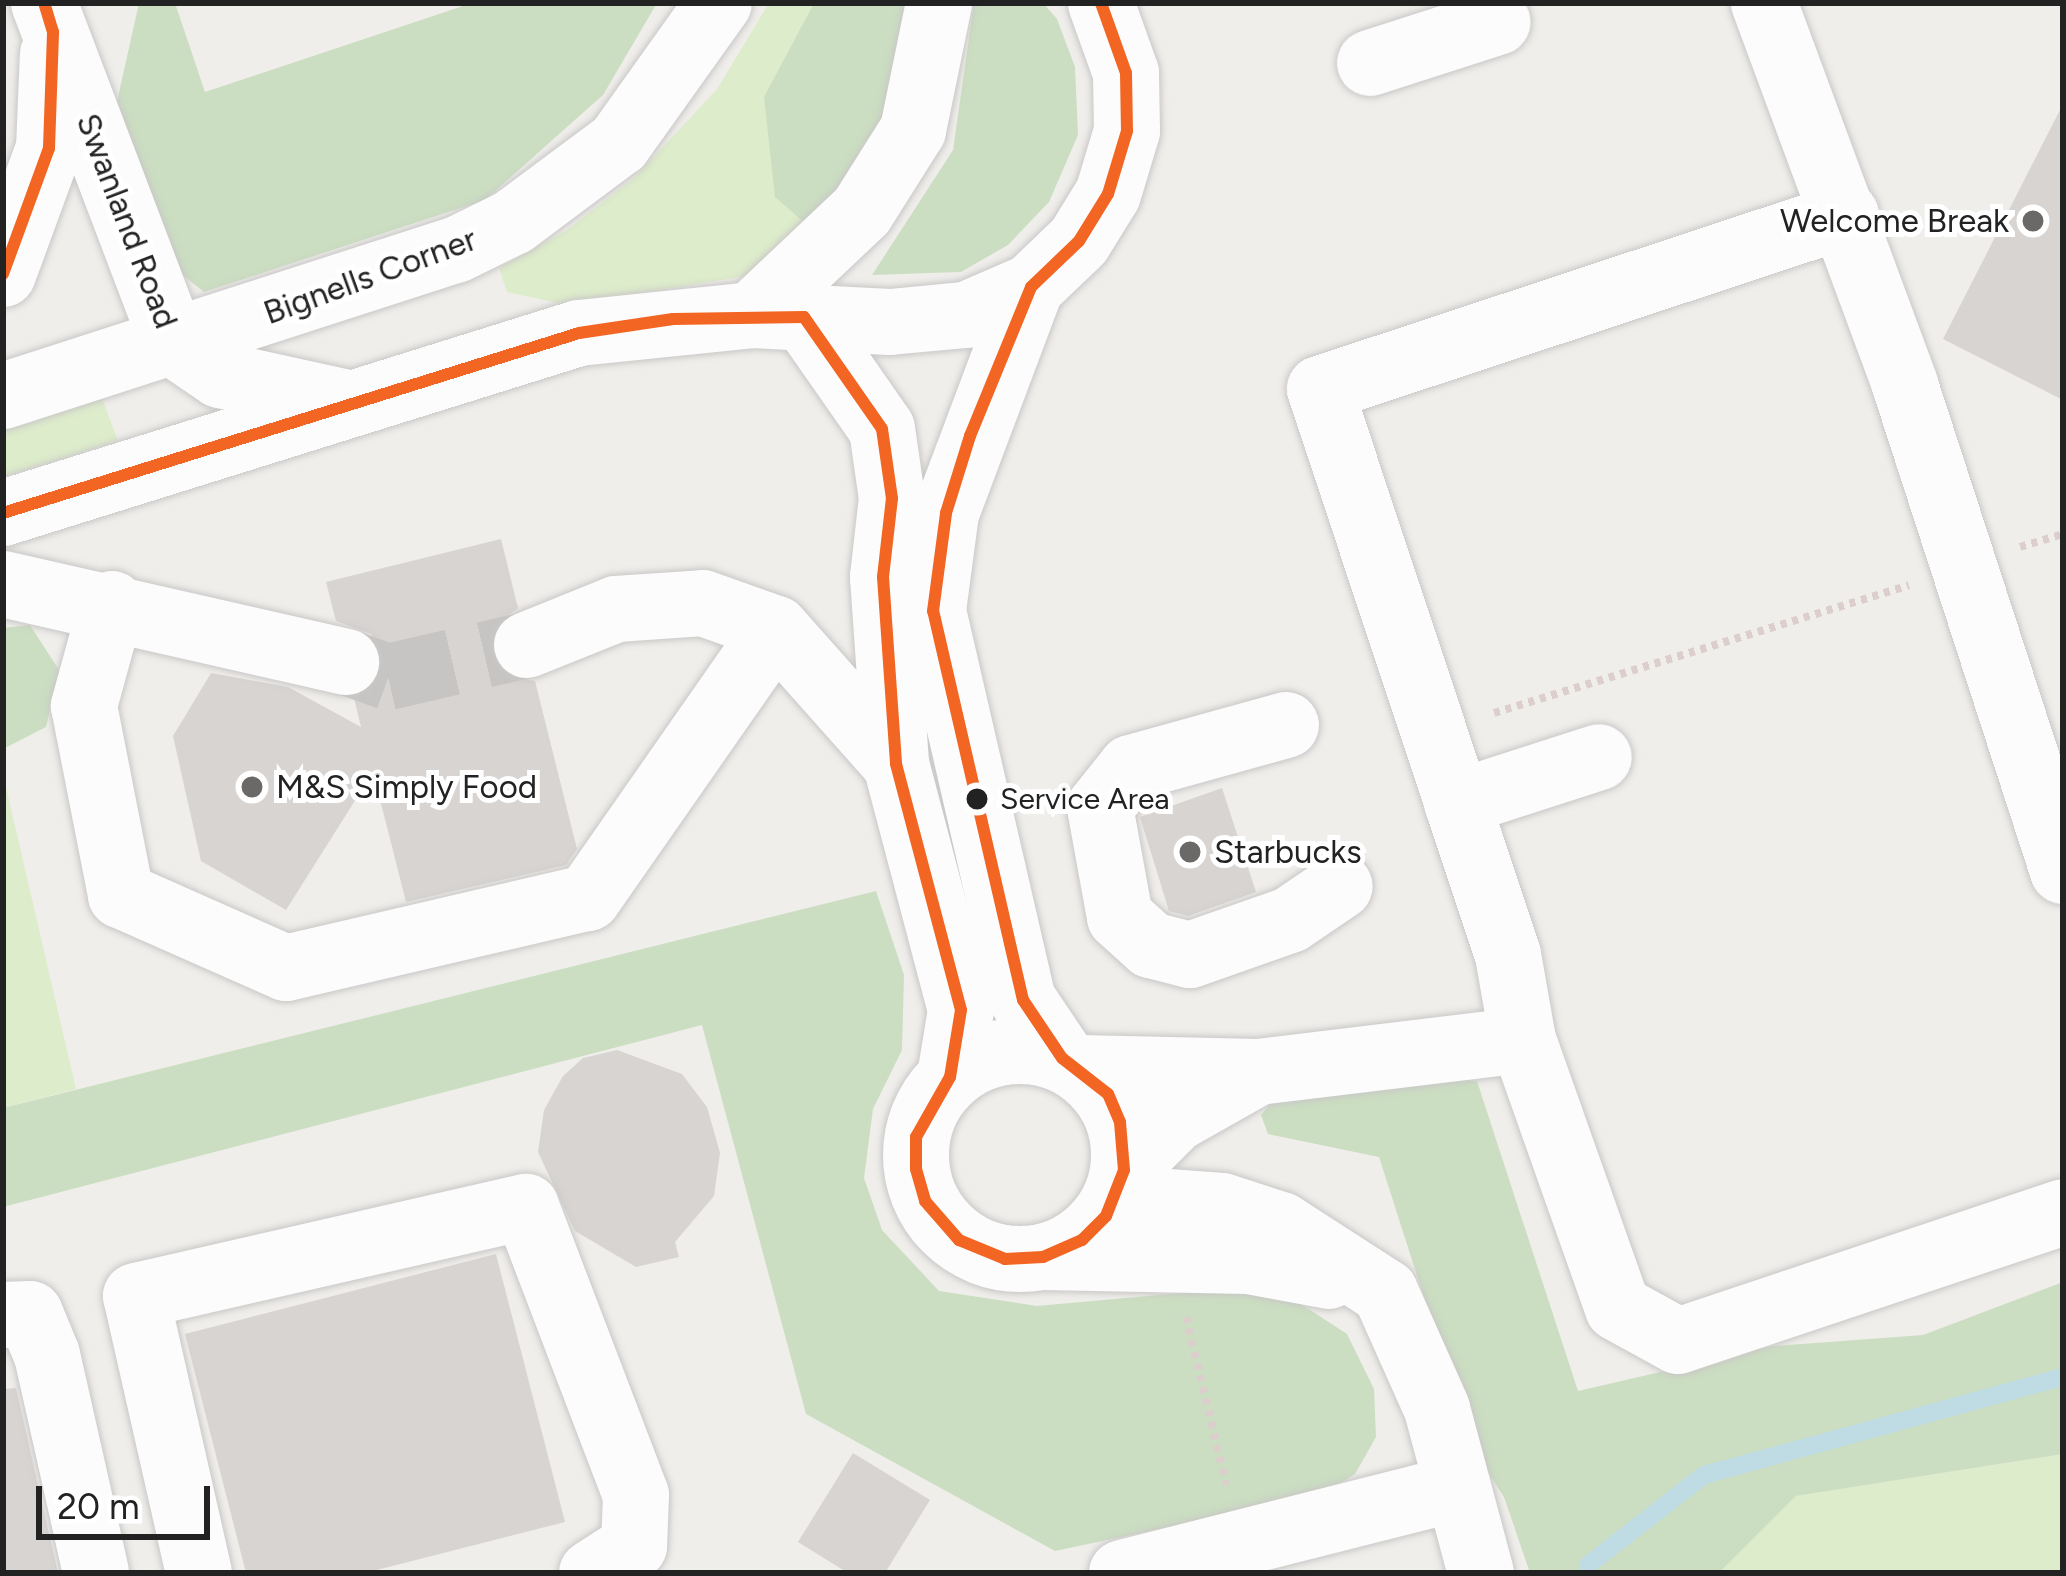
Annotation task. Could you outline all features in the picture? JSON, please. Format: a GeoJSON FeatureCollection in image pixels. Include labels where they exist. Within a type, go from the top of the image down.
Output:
{"type":"FeatureCollection","features":[{"type":"Feature","properties":{"kind":"street","name":"Bignells Corner"},"geometry":{"type":"LineString","coordinates":[[3,396],[456,250],[513,222],[619,143],[719,3]]}},
{"type":"Feature","properties":{"kind":"street"},"geometry":{"type":"LineString","coordinates":[[778,316],[862,211],[913,130],[939,3]]}},
{"type":"Feature","properties":{"kind":"street"},"geometry":{"type":"LineString","coordinates":[[3,513],[579,333],[778,316],[966,315],[1031,287],[1079,242],[1108,194],[1127,131],[1126,73],[1101,3]]}},
{"type":"Feature","properties":{"kind":"street"},"geometry":{"type":"LineString","coordinates":[[1764,3],[1846,215],[1967,568],[2063,871]]}},
{"type":"Feature","properties":{"kind":"street","name":"Swanland Road"},"geometry":{"type":"LineString","coordinates":[[49,18],[172,343]]}},
{"type":"Feature","properties":{"kind":"street","name":"Swanland Road"},"geometry":{"type":"LineString","coordinates":[[3,274],[49,148],[49,18]]}},
{"type":"Feature","properties":{"kind":"street"},"geometry":{"type":"LineString","coordinates":[[1370,63],[1498,22]]}},
{"type":"Feature","properties":{"kind":"street"},"geometry":{"type":"LineString","coordinates":[[1846,215],[1320,389],[1508,955],[1523,1040],[1618,1308],[1678,1340],[2063,1212]]}},
{"type":"Feature","properties":{"kind":"street"},"geometry":{"type":"LineString","coordinates":[[1031,287],[946,513],[933,611],[1023,1000],[1071,1063],[1108,1094],[1120,1184]]}},
{"type":"Feature","properties":{"kind":"street"},"geometry":{"type":"LineString","coordinates":[[778,316],[882,429],[892,499],[883,577],[896,764],[961,1010],[950,1077],[916,1137],[926,1201],[959,1240],[1005,1259],[1249,1261],[1385,1292]]}},
{"type":"Feature","properties":{"kind":"street"},"geometry":{"type":"LineString","coordinates":[[172,343],[220,375],[346,403]]}},
{"type":"Feature","properties":{"kind":"street"},"geometry":{"type":"LineString","coordinates":[[3,584],[112,604],[346,662]]}},
{"type":"Feature","properties":{"kind":"street"},"geometry":{"type":"LineString","coordinates":[[526,646],[616,609],[703,603],[776,629],[896,764]]}},
{"type":"Feature","properties":{"kind":"street"},"geometry":{"type":"LineString","coordinates":[[112,604],[84,706],[121,895],[286,968],[588,898],[776,629]]}},
{"type":"Feature","properties":{"kind":"street"},"geometry":{"type":"LineString","coordinates":[[1286,725],[1131,768],[1100,807],[1120,917],[1151,945],[1190,955],[1290,920],[1340,886]]}},
{"type":"Feature","properties":{"kind":"street"},"geometry":{"type":"LineString","coordinates":[[1457,803],[1600,758]]}},
{"type":"Feature","properties":{"kind":"street"},"geometry":{"type":"LineString","coordinates":[[950,1077],[1012,1050],[1071,1063],[1258,1072],[1523,1040]]}},
{"type":"Feature","properties":{"kind":"street"},"geometry":{"type":"LineString","coordinates":[[1043,1257],[1082,1240],[1120,1184],[1175,1119],[1258,1072]]}},
{"type":"Feature","properties":{"kind":"street"},"geometry":{"type":"LineString","coordinates":[[1120,1184],[1222,1206],[1281,1225],[1385,1292],[1437,1409],[1454,1490],[1481,1573]]}},
{"type":"Feature","properties":{"kind":"street"},"geometry":{"type":"LineString","coordinates":[[199,1573],[136,1296],[526,1207],[636,1495],[635,1564]]}},
{"type":"Feature","properties":{"kind":"street"},"geometry":{"type":"LineString","coordinates":[[3,1315],[30,1314],[47,1355],[96,1573]]}},
{"type":"Feature","properties":{"kind":"street"},"geometry":{"type":"LineString","coordinates":[[1122,1573],[1454,1490]]}},
{"type":"Feature","properties":{"kind":"path"},"geometry":{"type":"LineString","coordinates":[[1435,731],[1967,568],[2063,534]]}},
{"type":"Feature","properties":{"kind":"path"},"geometry":{"type":"LineString","coordinates":[[1185,1307],[1240,1543]]}},
{"type":"Feature","properties":{"kind":"green space"},"geometry":{"type":"Polygon","coordinates":[[[139,3],[175,3],[205,92],[472,3],[657,3],[603,95],[485,200],[204,292],[170,265],[114,115],[139,3]]]}},
{"type":"Feature","properties":{"kind":"green space"},"geometry":{"type":"Polygon","coordinates":[[[769,3],[814,3],[764,98],[813,230],[752,275],[567,305],[507,292],[499,268],[567,230],[635,177],[717,89],[769,3]]]}},
{"type":"Feature","properties":{"kind":"green space"},"geometry":{"type":"Polygon","coordinates":[[[814,3],[906,3],[902,65],[871,152],[813,230],[775,197],[764,97],[814,3]]]}},
{"type":"Feature","properties":{"kind":"green space"},"geometry":{"type":"Polygon","coordinates":[[[974,3],[1043,3],[1057,19],[1075,67],[1078,135],[1049,202],[1008,245],[961,272],[872,275],[953,150],[974,3]]]}},
{"type":"Feature","properties":{"kind":"green space"},"geometry":{"type":"Polygon","coordinates":[[[102,398],[118,441],[3,477],[3,431],[102,398]]]}},
{"type":"Feature","properties":{"kind":"green space"},"geometry":{"type":"Polygon","coordinates":[[[30,625],[59,670],[46,727],[3,749],[3,628],[30,625]]]}},
{"type":"Feature","properties":{"kind":"green space"},"geometry":{"type":"Polygon","coordinates":[[[3,774],[76,1089],[3,1108],[3,774]]]}},
{"type":"Feature","properties":{"kind":"green space"},"geometry":{"type":"Polygon","coordinates":[[[876,891],[904,975],[902,1050],[873,1109],[864,1178],[882,1230],[939,1291],[1037,1306],[1224,1289],[1298,1302],[1347,1334],[1374,1389],[1376,1437],[1355,1474],[1321,1495],[1055,1551],[806,1414],[702,1025],[3,1207],[3,1108],[876,891]]]}},
{"type":"Feature","properties":{"kind":"green space"},"geometry":{"type":"Polygon","coordinates":[[[1391,1075],[1477,1081],[1578,1391],[1773,1346],[1923,1335],[2063,1282],[2063,1454],[1796,1496],[1719,1573],[1530,1573],[1504,1497],[1473,1450],[1379,1157],[1268,1134],[1261,1115],[1279,1093],[1391,1075]]]}},
{"type":"Feature","properties":{"kind":"green space"},"geometry":{"type":"Polygon","coordinates":[[[2063,1454],[2063,1573],[1719,1573],[1796,1496],[2063,1454]]]}},
{"type":"Feature","properties":{"kind":"building","name":"Welcome Break"},"geometry":{"type":"Polygon","coordinates":[[[2063,104],[2063,400],[1943,339],[2063,104]]]}},
{"type":"Feature","properties":{"kind":"building"},"geometry":{"type":"Polygon","coordinates":[[[501,539],[518,608],[497,623],[492,658],[505,675],[535,681],[577,849],[566,865],[406,902],[373,772],[286,910],[201,861],[173,736],[211,673],[288,687],[361,727],[354,698],[374,687],[382,652],[371,634],[336,621],[326,582],[501,539]]]}},
{"type":"Feature","properties":{"kind":"building","name":"Starbucks"},"geometry":{"type":"Polygon","coordinates":[[[1222,788],[1256,892],[1188,916],[1169,911],[1140,817],[1222,788]]]}},
{"type":"Feature","properties":{"kind":"building"},"geometry":{"type":"Polygon","coordinates":[[[617,1050],[682,1074],[707,1107],[720,1153],[714,1196],[675,1242],[679,1257],[636,1267],[575,1231],[538,1152],[544,1110],[563,1076],[583,1058],[617,1050]]]}},
{"type":"Feature","properties":{"kind":"building"},"geometry":{"type":"Polygon","coordinates":[[[496,1254],[565,1522],[365,1573],[246,1573],[185,1334],[496,1254]]]}},
{"type":"Feature","properties":{"kind":"building"},"geometry":{"type":"Polygon","coordinates":[[[16,1388],[58,1573],[3,1573],[3,1389],[16,1388]]]}},
{"type":"Feature","properties":{"kind":"building"},"geometry":{"type":"Polygon","coordinates":[[[853,1453],[930,1500],[885,1573],[848,1573],[798,1542],[853,1453]]]}},
{"type":"Feature","properties":{"kind":"waterway"},"geometry":{"type":"LineString","coordinates":[[1588,1565],[1704,1475],[2063,1377]]}},
{"type":"Feature","properties":{"kind":"tunnel"},"geometry":{"type":"LineString","coordinates":[[346,662],[388,677],[527,645]]}},
{"type":"Feature","properties":{"kind":"transit line"},"geometry":{"type":"LineString","coordinates":[[3,274],[49,148],[53,32],[44,3]]}},
{"type":"Feature","properties":{"kind":"transit line"},"geometry":{"type":"LineString","coordinates":[[804,317],[882,429],[892,498],[883,577],[896,764],[961,1010],[950,1077],[916,1137],[916,1169],[925,1201],[959,1240],[1005,1259],[1043,1257],[1082,1240],[1106,1216],[1124,1170],[1120,1122],[1108,1094],[1062,1058],[1023,1000],[933,611],[946,513],[970,436],[1031,287],[1079,241],[1108,194],[1127,131],[1126,73],[1101,3]]}},
{"type":"Feature","properties":{"kind":"transit line"},"geometry":{"type":"LineString","coordinates":[[3,513],[579,333],[673,319],[804,317]]}},
{"type":"Feature","properties":{"kind":"place","name":"Welcome Break"},"geometry":{"type":"Point","coordinates":[2033,221]}},
{"type":"Feature","properties":{"kind":"place","name":"M&S Simply Food"},"geometry":{"type":"Point","coordinates":[252,787]}},
{"type":"Feature","properties":{"kind":"place","name":"Service Area"},"geometry":{"type":"Point","coordinates":[977,799]}},
{"type":"Feature","properties":{"kind":"place","name":"Starbucks"},"geometry":{"type":"Point","coordinates":[1190,852]}}]}
